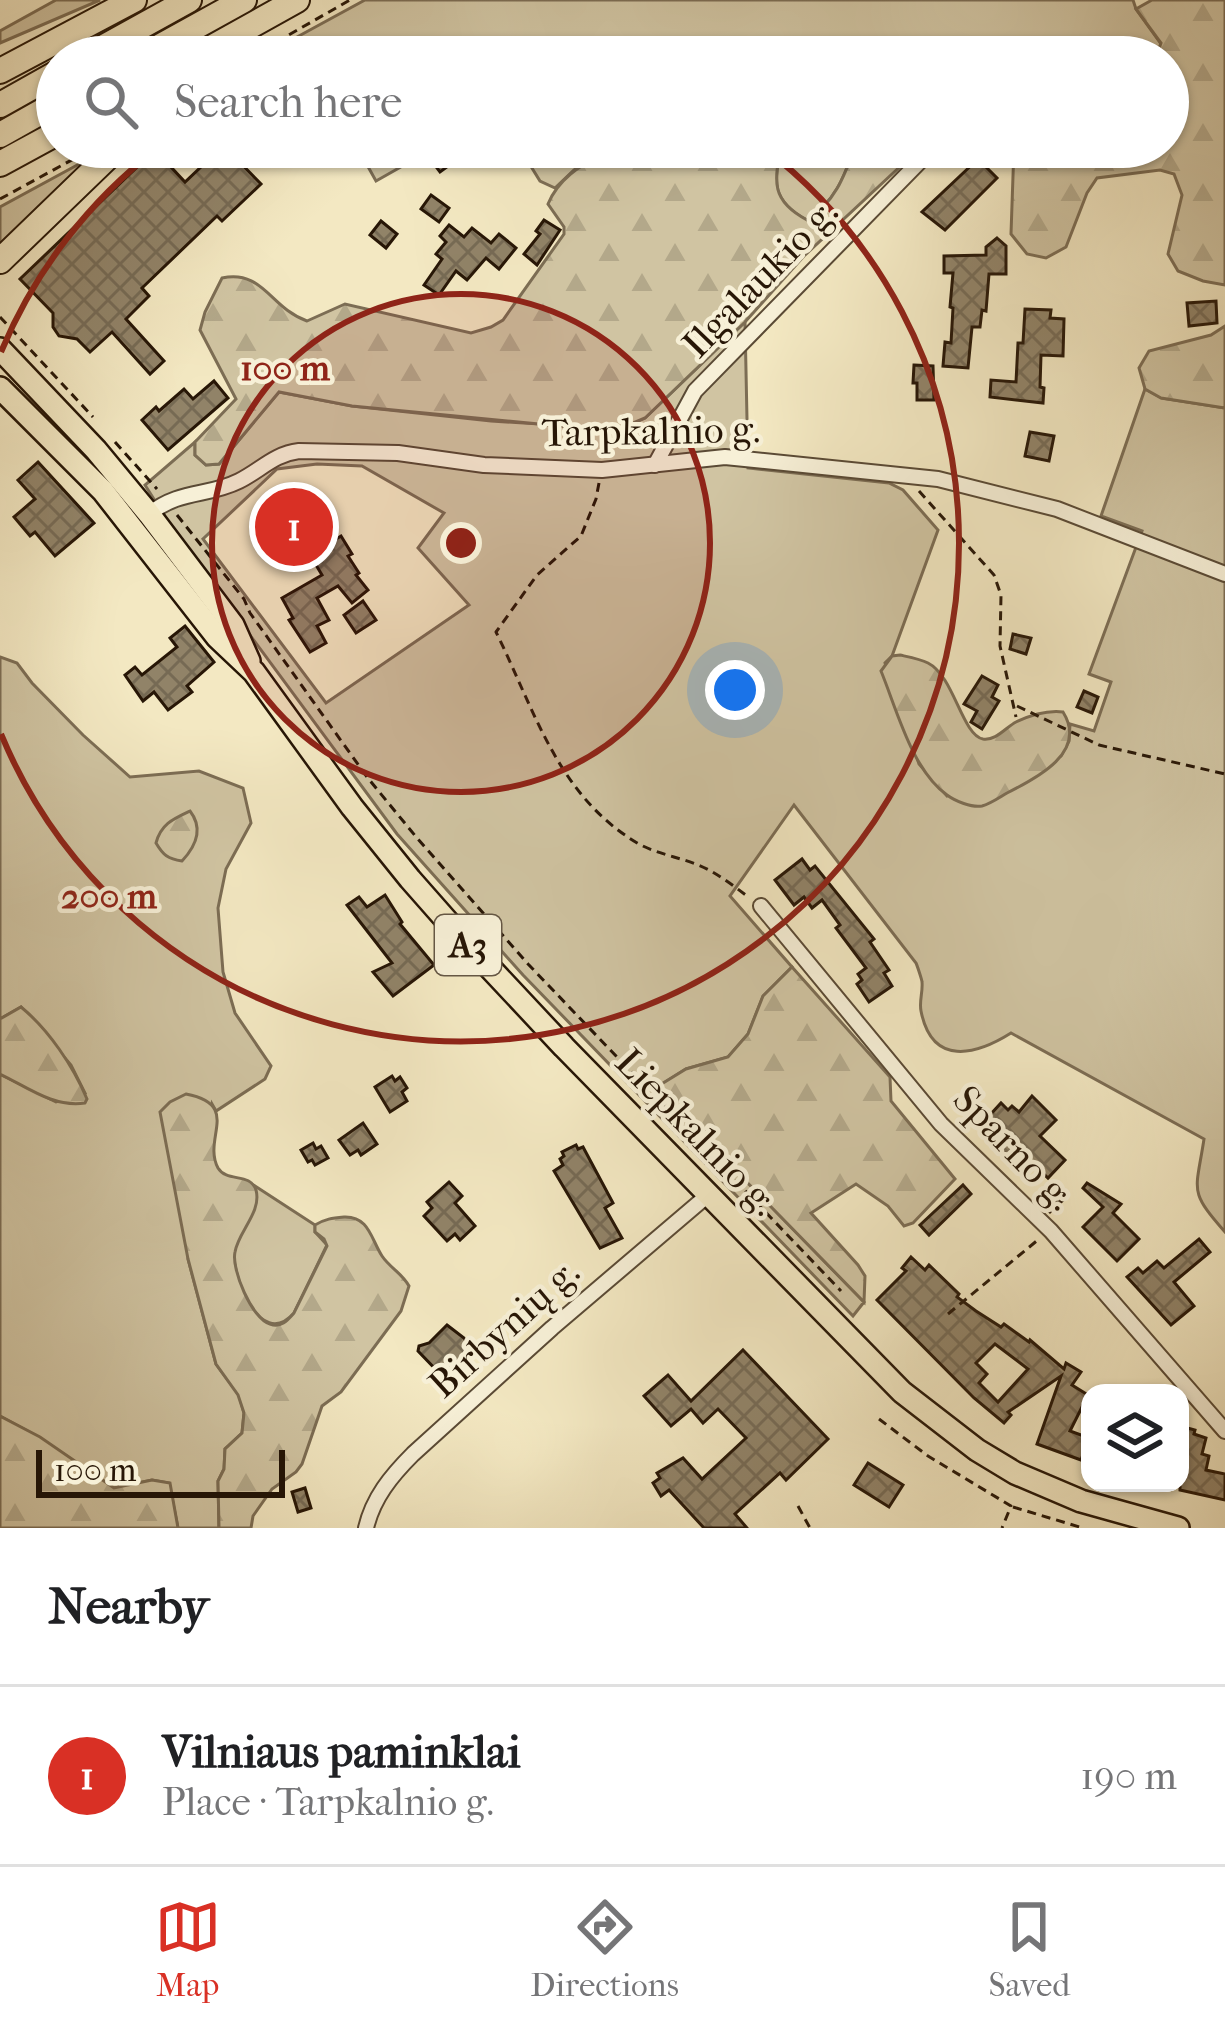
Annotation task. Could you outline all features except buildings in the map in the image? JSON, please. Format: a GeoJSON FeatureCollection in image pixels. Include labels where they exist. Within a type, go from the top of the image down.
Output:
{"type":"FeatureCollection","features":[{"type":"Feature","properties":{"kind":"highway"},"geometry":{"type":"LineString","coordinates":[[66,36],[134,0]]}},
{"type":"Feature","properties":{"kind":"highway"},"geometry":{"type":"LineString","coordinates":[[124,36],[189,0]]}},
{"type":"Feature","properties":{"kind":"highway"},"geometry":{"type":"LineString","coordinates":[[179,36],[244,0]]}},
{"type":"Feature","properties":{"kind":"highway"},"geometry":{"type":"LineString","coordinates":[[234,36],[298,0]]}},
{"type":"Feature","properties":{"kind":"highway"},"geometry":{"type":"LineString","coordinates":[[0,71],[36,52]]}},
{"type":"Feature","properties":{"kind":"highway"},"geometry":{"type":"LineString","coordinates":[[0,105],[36,85]]}},
{"type":"Feature","properties":{"kind":"highway"},"geometry":{"type":"LineString","coordinates":[[0,135],[36,115]]}},
{"type":"Feature","properties":{"kind":"highway"},"geometry":{"type":"LineString","coordinates":[[0,164],[36,144]]}},
{"type":"Feature","properties":{"kind":"highway"},"geometry":{"type":"LineString","coordinates":[[0,261],[96,168]]}},
{"type":"Feature","properties":{"kind":"main road","name":"Liepkalnio g."},"geometry":{"type":"LineString","coordinates":[[0,349],[149,514],[233,625],[254,672]]}},
{"type":"Feature","properties":{"kind":"main road","name":"Liepkalnio g."},"geometry":{"type":"LineString","coordinates":[[0,388],[103,491],[217,637],[254,672],[352,808],[423,894],[564,1048],[877,1368],[976,1450],[1015,1473],[1081,1502],[1178,1528]]}},
{"type":"Feature","properties":{"kind":"street","name":"Ilgalaukio g."},"geometry":{"type":"LineString","coordinates":[[655,466],[695,391],[913,168]]}},
{"type":"Feature","properties":{"kind":"street","name":"Tarpkalnio g."},"geometry":{"type":"LineString","coordinates":[[149,514],[165,501],[240,481],[284,453],[398,453],[484,465],[602,470],[724,457],[938,479],[1057,509],[1225,574]]}},
{"type":"Feature","properties":{"kind":"street","name":"Sparno g."},"geometry":{"type":"LineString","coordinates":[[761,906],[941,1124],[1051,1232],[1225,1431]]}},
{"type":"Feature","properties":{"kind":"street","name":"Birbynių g."},"geometry":{"type":"LineString","coordinates":[[366,1528],[374,1503],[412,1454],[708,1195]]}},
{"type":"Feature","properties":{"kind":"path"},"geometry":{"type":"LineString","coordinates":[[287,36],[350,0]]}},
{"type":"Feature","properties":{"kind":"path"},"geometry":{"type":"LineString","coordinates":[[0,199],[56,168]]}},
{"type":"Feature","properties":{"kind":"path"},"geometry":{"type":"LineString","coordinates":[[602,470],[581,536],[537,575],[496,632],[566,778],[612,825],[643,846],[707,869],[761,906]]}},
{"type":"Feature","properties":{"kind":"path"},"geometry":{"type":"LineString","coordinates":[[905,477],[994,574],[999,586],[1000,646],[1016,717]]}},
{"type":"Feature","properties":{"kind":"path"},"geometry":{"type":"LineString","coordinates":[[244,599],[367,777],[417,838],[528,964],[841,1291]]}},
{"type":"Feature","properties":{"kind":"path"},"geometry":{"type":"LineString","coordinates":[[1015,705],[1099,745],[1225,774]]}},
{"type":"Feature","properties":{"kind":"path"},"geometry":{"type":"LineString","coordinates":[[948,1314],[1051,1232]]}},
{"type":"Feature","properties":{"kind":"path"},"geometry":{"type":"LineString","coordinates":[[879,1419],[928,1456],[1011,1506],[1083,1528]]}},
{"type":"Feature","properties":{"kind":"path"},"geometry":{"type":"LineString","coordinates":[[798,1506],[811,1528]]}},
{"type":"Feature","properties":{"kind":"path"},"geometry":{"type":"LineString","coordinates":[[1002,1528],[1011,1506]]}},
{"type":"Feature","properties":{"kind":"green space"},"geometry":{"type":"Polygon","coordinates":[[[56,0],[100,0],[0,43],[0,31],[56,0]]]}},
{"type":"Feature","properties":{"kind":"green space"},"geometry":{"type":"Polygon","coordinates":[[[365,0],[1133,0],[1155,36],[299,36],[365,0]]]}},
{"type":"Feature","properties":{"kind":"green space"},"geometry":{"type":"Polygon","coordinates":[[[1152,0],[1225,0],[1225,285],[1178,271],[1168,254],[1182,195],[1174,174],[1160,170],[1097,178],[1066,247],[1046,258],[1027,254],[1011,234],[1013,168],[1189,168],[1189,36],[1156,36],[1136,9],[1152,0]]]}},
{"type":"Feature","properties":{"kind":"green space"},"geometry":{"type":"Polygon","coordinates":[[[72,168],[81,168],[0,252],[0,207],[72,168]]]}},
{"type":"Feature","properties":{"kind":"green space"},"geometry":{"type":"Polygon","coordinates":[[[369,168],[399,168],[376,181],[369,168]]]}},
{"type":"Feature","properties":{"kind":"green space"},"geometry":{"type":"Polygon","coordinates":[[[532,168],[577,168],[555,188],[540,181],[532,168]]]}},
{"type":"Feature","properties":{"kind":"green space"},"geometry":{"type":"Polygon","coordinates":[[[777,168],[781,198],[807,220],[832,197],[846,168],[898,168],[804,256],[745,322],[645,418],[619,429],[352,406],[279,392],[219,464],[206,465],[195,455],[195,442],[236,399],[200,330],[222,278],[257,284],[307,321],[345,304],[471,333],[491,327],[503,320],[564,234],[548,204],[575,171],[777,168]]]}},
{"type":"Feature","properties":{"kind":"green space"},"geometry":{"type":"Polygon","coordinates":[[[846,168],[832,197],[807,220],[781,198],[777,171],[846,168]]]}},
{"type":"Feature","properties":{"kind":"green space"},"geometry":{"type":"Polygon","coordinates":[[[745,322],[748,468],[889,483],[903,490],[938,530],[892,656],[885,663],[919,764],[947,796],[1061,756],[1069,741],[1070,724],[1094,731],[1111,682],[1089,674],[1142,531],[1101,516],[1145,389],[1162,398],[1225,408],[1225,1232],[1198,1190],[1204,1139],[1011,1033],[970,1050],[945,1048],[935,1041],[921,1011],[922,982],[916,963],[794,805],[730,896],[792,967],[763,996],[748,1034],[728,1057],[686,1069],[656,1088],[864,1302],[853,1316],[523,975],[397,834],[179,539],[145,485],[195,442],[195,455],[206,465],[219,464],[279,392],[352,406],[491,421],[619,429],[645,418],[745,322]],[[362,466],[277,469],[203,539],[326,703],[469,605],[418,548],[444,513],[362,466]]]}},
{"type":"Feature","properties":{"kind":"green space"},"geometry":{"type":"Polygon","coordinates":[[[1225,326],[1225,408],[1161,398],[1145,389],[1139,368],[1149,351],[1211,335],[1225,326]]]}},
{"type":"Feature","properties":{"kind":"green space"},"geometry":{"type":"Polygon","coordinates":[[[892,656],[937,670],[969,727],[983,739],[1033,715],[1063,712],[1069,726],[1064,751],[1032,780],[985,805],[950,797],[915,755],[881,671],[892,656]]]}},
{"type":"Feature","properties":{"kind":"green space"},"geometry":{"type":"Polygon","coordinates":[[[0,657],[17,663],[83,735],[130,777],[199,771],[243,788],[251,823],[226,869],[218,908],[223,972],[235,1013],[271,1066],[265,1079],[216,1111],[212,1104],[188,1259],[216,1364],[239,1395],[244,1413],[242,1433],[225,1449],[218,1481],[219,1528],[178,1528],[169,1483],[152,1480],[114,1488],[0,1416],[0,1074],[56,1102],[85,1093],[71,1065],[21,1007],[0,1019],[0,657]]]}},
{"type":"Feature","properties":{"kind":"green space"},"geometry":{"type":"Polygon","coordinates":[[[190,811],[197,824],[194,843],[182,861],[166,856],[156,843],[158,836],[168,823],[190,811]]]}},
{"type":"Feature","properties":{"kind":"green space"},"geometry":{"type":"Polygon","coordinates":[[[792,967],[890,1077],[891,1101],[955,1179],[913,1223],[904,1226],[888,1206],[856,1184],[811,1213],[865,1276],[864,1302],[655,1088],[686,1069],[728,1057],[748,1034],[763,996],[792,967]]]}},
{"type":"Feature","properties":{"kind":"green space"},"geometry":{"type":"Polygon","coordinates":[[[21,1007],[59,1049],[85,1103],[52,1099],[0,1074],[0,1019],[21,1007]]]}},
{"type":"Feature","properties":{"kind":"green space"},"geometry":{"type":"Polygon","coordinates":[[[186,1094],[203,1099],[217,1114],[214,1157],[218,1168],[249,1181],[256,1190],[256,1206],[237,1244],[235,1260],[244,1292],[263,1320],[281,1324],[294,1313],[327,1246],[315,1225],[329,1219],[352,1218],[364,1224],[382,1256],[409,1286],[401,1311],[341,1392],[322,1406],[302,1464],[272,1489],[253,1516],[251,1528],[219,1528],[218,1481],[225,1449],[242,1433],[244,1413],[238,1395],[216,1364],[188,1259],[160,1112],[186,1094]]]}},
{"type":"Feature","properties":{"kind":"green space"},"geometry":{"type":"Polygon","coordinates":[[[255,1186],[315,1225],[315,1232],[327,1245],[294,1313],[281,1323],[269,1323],[249,1304],[234,1259],[252,1211],[255,1186]]]}},
{"type":"Feature","properties":{"kind":"green space"},"geometry":{"type":"Polygon","coordinates":[[[0,1416],[40,1437],[114,1488],[152,1480],[170,1483],[178,1528],[0,1528],[0,1416]]]}},
{"type":"Feature","properties":{"kind":"place","name":"Vilniaus paminklai"},"geometry":{"type":"Point","coordinates":[294,527]}}]}
